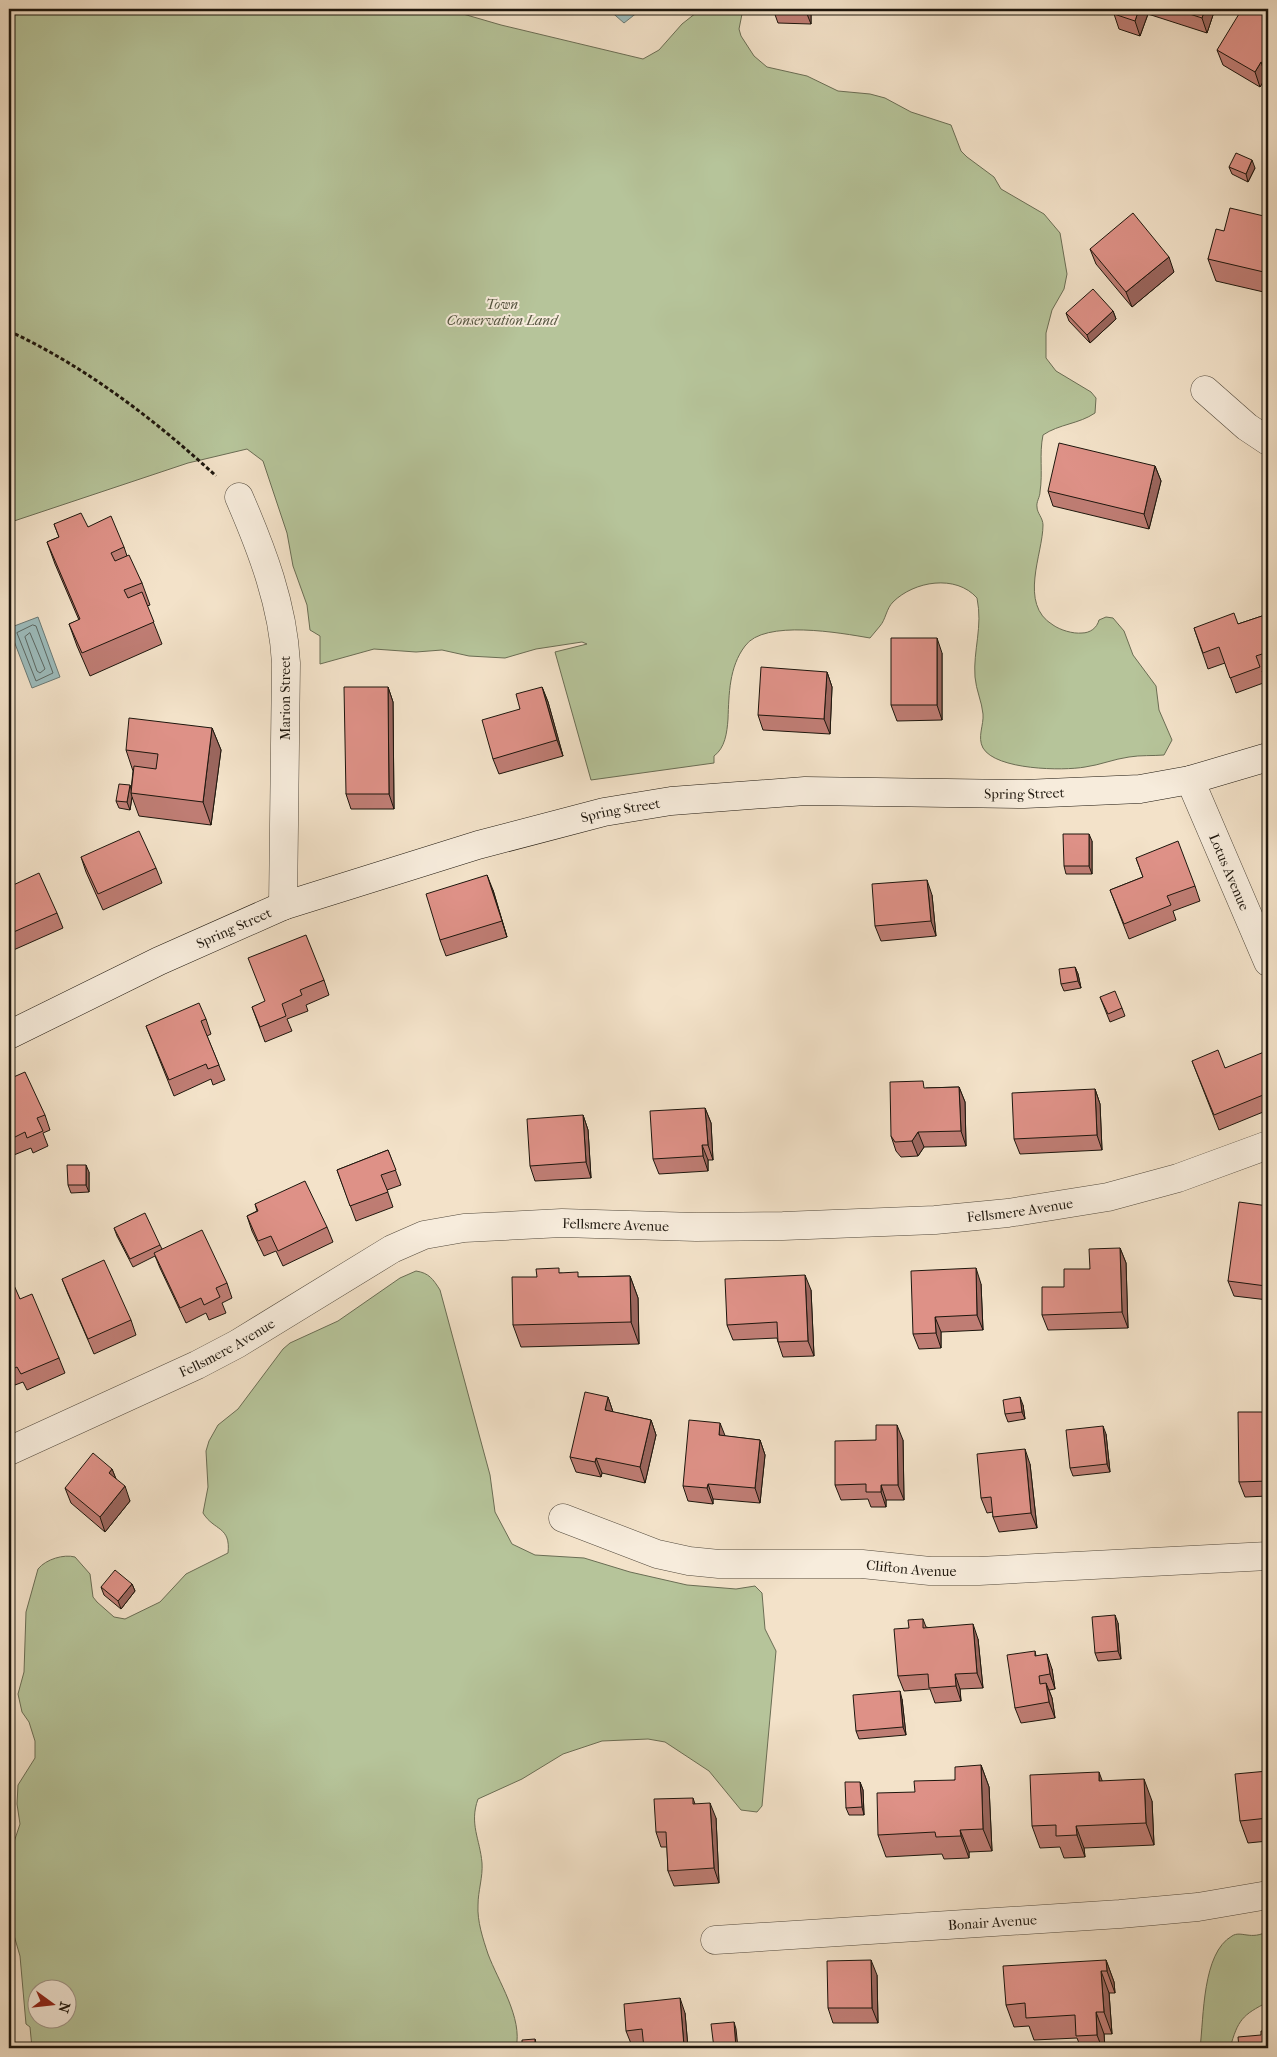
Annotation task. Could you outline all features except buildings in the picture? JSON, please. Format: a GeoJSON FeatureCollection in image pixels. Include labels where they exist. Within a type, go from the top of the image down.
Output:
{"type":"FeatureCollection","features":[{"type":"Feature","properties":{"kind":"street"},"geometry":{"type":"LineString","coordinates":[[1205,390],[1247,427],[1268,441]]}},
{"type":"Feature","properties":{"kind":"street","name":"Marion Street"},"geometry":{"type":"LineString","coordinates":[[239,497],[261,552],[280,611],[284,633],[283,906]]}},
{"type":"Feature","properties":{"kind":"street","name":"Spring Street"},"geometry":{"type":"LineString","coordinates":[[9,1035],[185,949],[283,906],[389,872],[553,824],[604,812],[671,801],[805,791],[1084,793],[1140,789],[1190,780],[1268,757]]}},
{"type":"Feature","properties":{"kind":"street","name":"Lotus Avenue"},"geometry":{"type":"LineString","coordinates":[[1190,780],[1268,962]]}},
{"type":"Feature","properties":{"kind":"street","name":"Fellsmere Avenue"},"geometry":{"type":"LineString","coordinates":[[9,1451],[205,1361],[237,1344],[392,1249],[424,1235],[464,1228],[562,1223],[696,1227],[783,1226],[935,1220],[1008,1213],[1108,1197],[1178,1178],[1268,1145]]}},
{"type":"Feature","properties":{"kind":"street","name":"Clifton Avenue"},"geometry":{"type":"LineString","coordinates":[[562,1518],[657,1554],[703,1563],[862,1564],[944,1571],[1268,1556]]}},
{"type":"Feature","properties":{"kind":"street","name":"Bonair Avenue"},"geometry":{"type":"LineString","coordinates":[[715,1940],[1120,1914],[1198,1907],[1268,1896]]}},
{"type":"Feature","properties":{"kind":"path"},"geometry":{"type":"LineString","coordinates":[[9,330],[126,400],[185,448],[239,497]]}},
{"type":"Feature","properties":{"kind":"green space","name":"Town Conservation Land"},"geometry":{"type":"Polygon","coordinates":[[[9,9],[446,9],[501,25],[643,59],[659,50],[682,24],[701,9],[743,9],[739,29],[741,36],[754,56],[767,67],[807,76],[838,91],[870,94],[885,98],[911,112],[951,125],[961,151],[967,157],[994,177],[1001,189],[1044,214],[1060,233],[1067,274],[1064,289],[1052,310],[1046,333],[1046,358],[1056,371],[1091,392],[1096,398],[1095,413],[1043,435],[1041,485],[1037,505],[1043,525],[1035,578],[1034,592],[1037,605],[1043,616],[1053,625],[1071,632],[1088,632],[1095,628],[1099,620],[1106,617],[1113,618],[1124,631],[1133,655],[1156,686],[1159,710],[1172,740],[1164,755],[1133,756],[1091,766],[1046,769],[1015,765],[990,755],[981,744],[983,714],[975,677],[979,619],[977,598],[968,590],[958,586],[947,583],[935,583],[912,589],[893,602],[882,623],[870,638],[823,631],[785,630],[755,638],[745,646],[733,672],[726,735],[721,749],[714,756],[714,763],[591,780],[555,652],[587,644],[582,642],[536,649],[505,658],[469,656],[442,650],[416,652],[374,649],[320,664],[320,636],[310,630],[307,605],[293,566],[287,533],[263,461],[247,449],[188,463],[14,521],[9,551],[9,9]]]}},
{"type":"Feature","properties":{"kind":"green space"},"geometry":{"type":"Polygon","coordinates":[[[416,1271],[424,1273],[435,1283],[440,1290],[490,1475],[495,1512],[512,1544],[535,1555],[584,1558],[630,1572],[687,1585],[736,1589],[755,1586],[762,1593],[765,1629],[776,1651],[762,1806],[757,1812],[741,1810],[709,1771],[665,1742],[648,1739],[602,1741],[563,1754],[522,1779],[478,1799],[475,1824],[482,1868],[478,1917],[488,1954],[513,2012],[517,2036],[516,2048],[32,2048],[30,2030],[78,2030],[78,1980],[28,1980],[28,2026],[26,2024],[20,1956],[13,1932],[9,1929],[9,1846],[14,1842],[20,1824],[17,1804],[18,1785],[35,1758],[35,1741],[29,1722],[22,1712],[18,1694],[24,1672],[26,1612],[38,1569],[41,1565],[55,1558],[75,1557],[90,1574],[93,1597],[97,1602],[114,1617],[125,1619],[160,1602],[186,1574],[228,1553],[227,1538],[224,1533],[207,1519],[203,1513],[208,1487],[206,1451],[209,1441],[218,1425],[238,1409],[283,1349],[290,1343],[338,1321],[400,1278],[416,1271]]]}},
{"type":"Feature","properties":{"kind":"green space"},"geometry":{"type":"Polygon","coordinates":[[[1268,1931],[1268,2002],[1242,2019],[1230,2048],[1200,2048],[1206,1987],[1215,1956],[1222,1944],[1235,1934],[1256,1935],[1268,1931]]]}},
{"type":"Feature","properties":{"kind":"water"},"geometry":{"type":"Polygon","coordinates":[[[608,9],[637,9],[638,12],[624,23],[608,9]]]}},
{"type":"Feature","properties":{"kind":"water"},"geometry":{"type":"Polygon","coordinates":[[[38,617],[60,677],[32,688],[9,628],[38,617]]]}}]}
